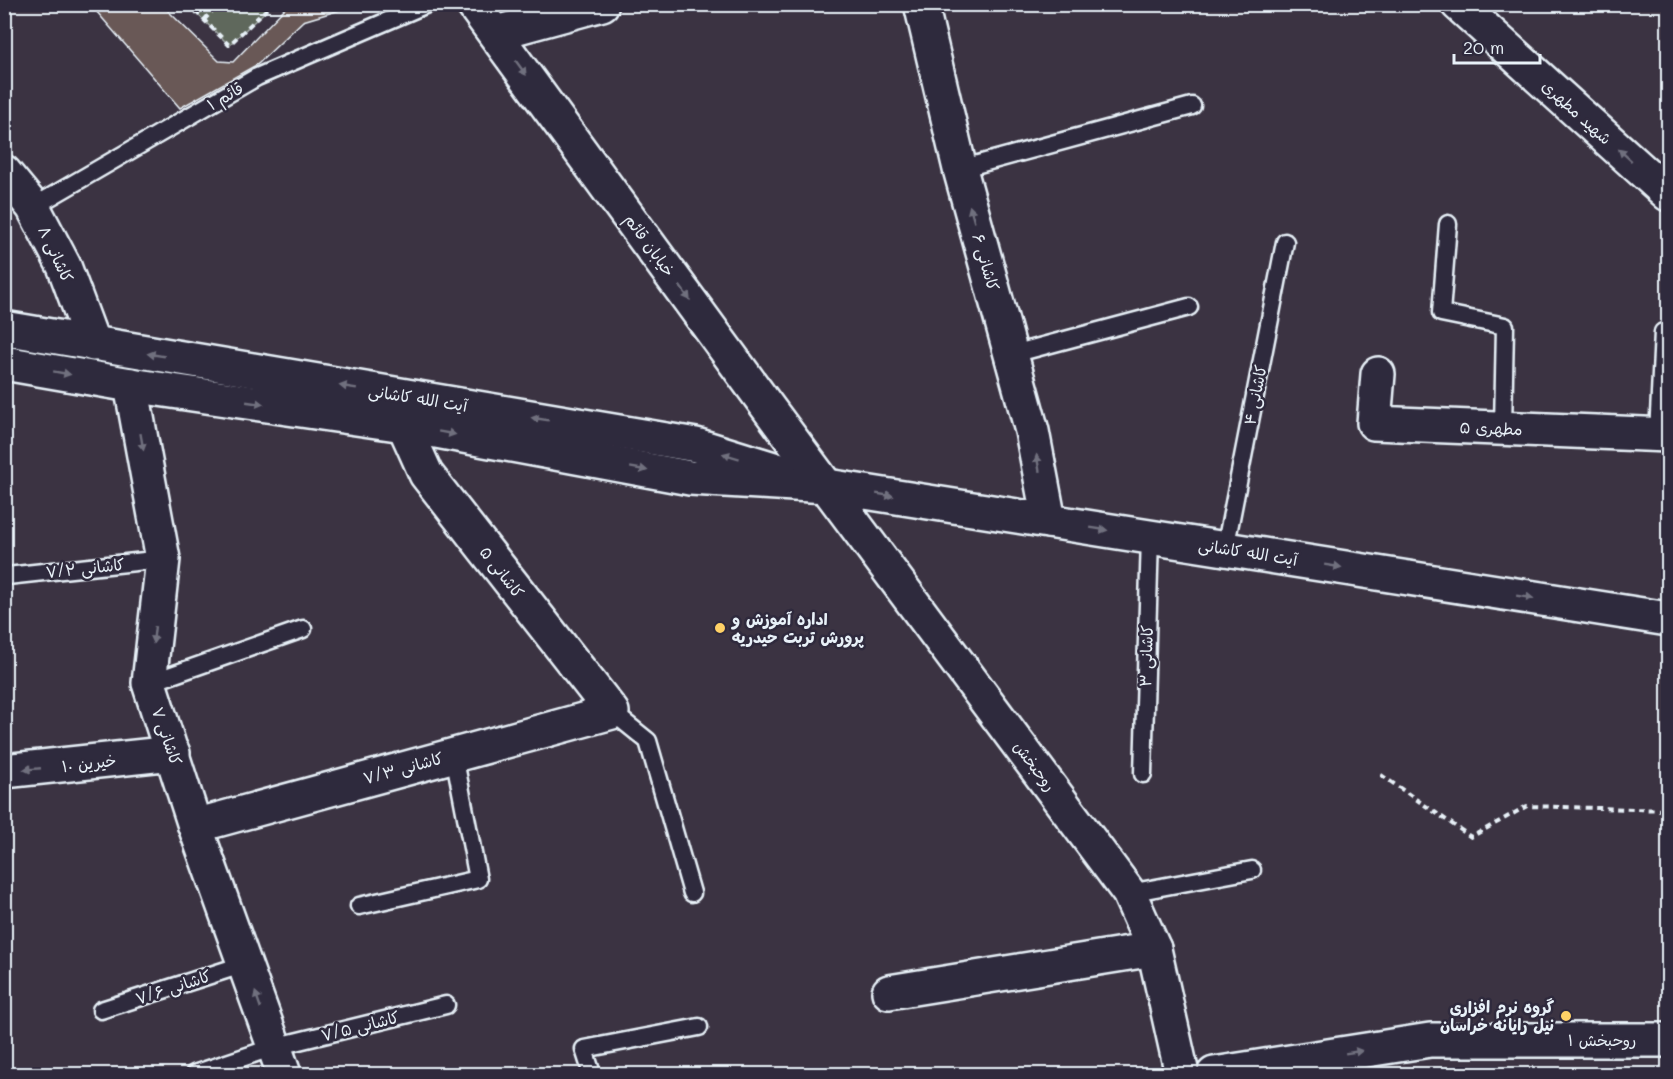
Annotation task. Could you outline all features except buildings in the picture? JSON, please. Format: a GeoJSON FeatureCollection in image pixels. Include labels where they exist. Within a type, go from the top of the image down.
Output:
{"type":"FeatureCollection","features":[{"type":"Feature","properties":{"kind":"street","name":"خیابان قائم"},"geometry":{"type":"LineString","coordinates":[[473,4],[827,486]]}},
{"type":"Feature","properties":{"kind":"street"},"geometry":{"type":"LineString","coordinates":[[496,33],[602,4]]}},
{"type":"Feature","properties":{"kind":"street","name":"کاشانی ۶"},"geometry":{"type":"LineString","coordinates":[[921,4],[960,169],[1013,354],[1032,431],[1049,521]]}},
{"type":"Feature","properties":{"kind":"street","name":"شهید مطهری"},"geometry":{"type":"LineString","coordinates":[[1472,9],[1668,194]]}},
{"type":"Feature","properties":{"kind":"street","name":"کاشانی ۸"},"geometry":{"type":"LineString","coordinates":[[4,172],[33,207],[64,266],[93,344]]}},
{"type":"Feature","properties":{"kind":"street","name":"آیت الله کاشانی"},"geometry":{"type":"LineString","coordinates":[[4,328],[696,445],[827,486]]}},
{"type":"Feature","properties":{"kind":"street","name":"آیت الله کاشانی"},"geometry":{"type":"LineString","coordinates":[[4,363],[131,385],[404,425],[690,478],[827,486],[1668,619]]}},
{"type":"Feature","properties":{"kind":"street","name":"مطهری ۵"},"geometry":{"type":"LineString","coordinates":[[1378,374],[1374,423],[1663,435]]}},
{"type":"Feature","properties":{"kind":"street","name":"کاشانی ۷"},"geometry":{"type":"LineString","coordinates":[[131,385],[163,559],[149,683],[195,826],[279,1061]]}},
{"type":"Feature","properties":{"kind":"street","name":"کاشانی ۵"},"geometry":{"type":"LineString","coordinates":[[404,425],[426,474],[612,712]]}},
{"type":"Feature","properties":{"kind":"street","name":"روحبخش"},"geometry":{"type":"LineString","coordinates":[[827,486],[1129,893],[1154,949],[1182,1074]]}},
{"type":"Feature","properties":{"kind":"street","name":"کاشانی ۷/۳"},"geometry":{"type":"LineString","coordinates":[[195,826],[612,712]]}},
{"type":"Feature","properties":{"kind":"street","name":"خیرین ۱۰"},"geometry":{"type":"LineString","coordinates":[[4,771],[173,753]]}},
{"type":"Feature","properties":{"kind":"street"},"geometry":{"type":"LineString","coordinates":[[889,992],[1154,949]]}},
{"type":"Feature","properties":{"kind":"street","name":"روحبخش ۱"},"geometry":{"type":"LineString","coordinates":[[1214,1074],[1430,1040],[1668,1040]]}},
{"type":"Feature","properties":{"kind":"lane","name":"قائم ۱"},"geometry":{"type":"LineString","coordinates":[[33,207],[257,77],[427,4]]}},
{"type":"Feature","properties":{"kind":"lane"},"geometry":{"type":"LineString","coordinates":[[960,169],[1192,106]]}},
{"type":"Feature","properties":{"kind":"lane"},"geometry":{"type":"LineString","coordinates":[[1448,225],[1441,313],[1505,326],[1503,428]]}},
{"type":"Feature","properties":{"kind":"lane","name":"کاشانی ۴"},"geometry":{"type":"LineString","coordinates":[[1225,549],[1285,242]]}},
{"type":"Feature","properties":{"kind":"lane"},"geometry":{"type":"LineString","coordinates":[[1013,354],[1189,307]]}},
{"type":"Feature","properties":{"kind":"lane","name":"مطهری ۵"},"geometry":{"type":"LineString","coordinates":[[1663,435],[1664,332],[1668,331]]}},
{"type":"Feature","properties":{"kind":"lane","name":"کاشانی ۳"},"geometry":{"type":"LineString","coordinates":[[1143,774],[1150,537]]}},
{"type":"Feature","properties":{"kind":"lane","name":"کاشانی ۷/۲"},"geometry":{"type":"LineString","coordinates":[[7,576],[163,559]]}},
{"type":"Feature","properties":{"kind":"lane"},"geometry":{"type":"LineString","coordinates":[[149,683],[303,629]]}},
{"type":"Feature","properties":{"kind":"lane"},"geometry":{"type":"LineString","coordinates":[[612,712],[648,741],[692,893]]}},
{"type":"Feature","properties":{"kind":"lane"},"geometry":{"type":"LineString","coordinates":[[359,906],[478,879],[454,754]]}},
{"type":"Feature","properties":{"kind":"lane"},"geometry":{"type":"LineString","coordinates":[[1129,893],[1252,870]]}},
{"type":"Feature","properties":{"kind":"lane","name":"کاشانی ۷/۶"},"geometry":{"type":"LineString","coordinates":[[101,1010],[245,964]]}},
{"type":"Feature","properties":{"kind":"lane","name":"کاشانی ۷/۵"},"geometry":{"type":"LineString","coordinates":[[194,1074],[279,1061],[446,1005]]}},
{"type":"Feature","properties":{"kind":"lane"},"geometry":{"type":"LineString","coordinates":[[592,1074],[584,1049],[699,1027]]}},
{"type":"Feature","properties":{"kind":"path"},"geometry":{"type":"LineString","coordinates":[[188,4],[229,45],[272,4]]}},
{"type":"Feature","properties":{"kind":"path"},"geometry":{"type":"LineString","coordinates":[[204,20],[219,4]]}},
{"type":"Feature","properties":{"kind":"path"},"geometry":{"type":"LineString","coordinates":[[1381,775],[1471,837],[1527,806],[1668,810]]}},
{"type":"Feature","properties":{"kind":"shaded area"},"geometry":{"type":"Polygon","coordinates":[[[188,5],[272,5],[229,45],[188,5]]]}},
{"type":"Feature","properties":{"kind":"place","name":"اداره آموزش و پرورش تربت حیدریه"},"geometry":{"type":"Point","coordinates":[720,628]}},
{"type":"Feature","properties":{"kind":"place","name":"گروه نرم افزاری نیل رایانه خراسان"},"geometry":{"type":"Point","coordinates":[1566,1016]}}]}
